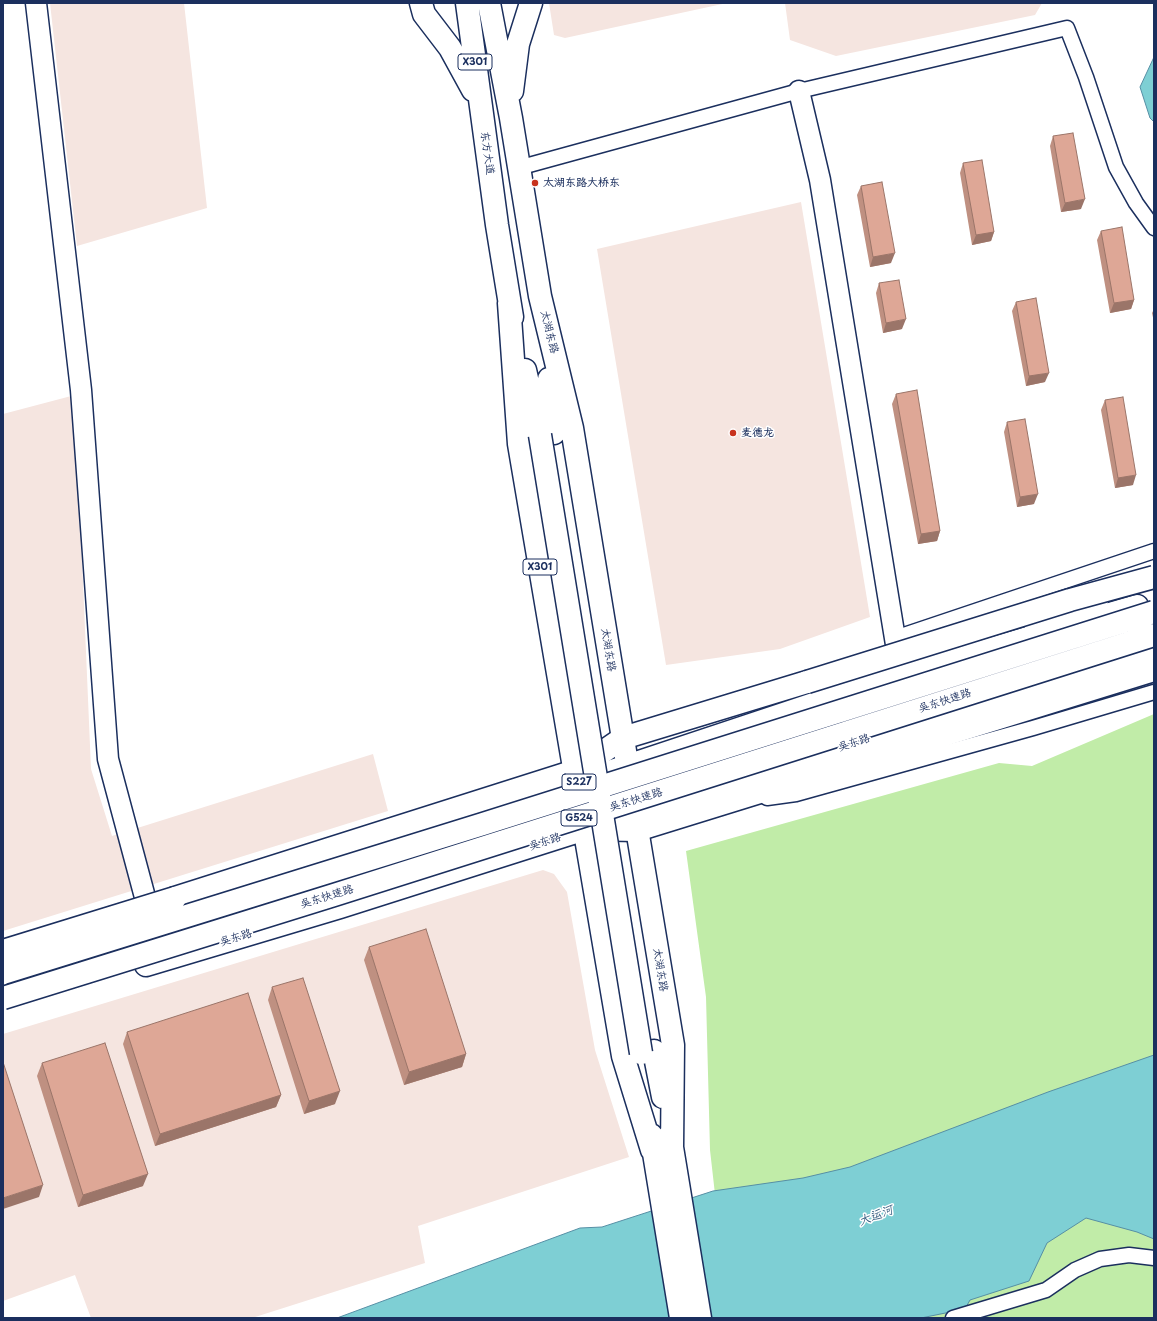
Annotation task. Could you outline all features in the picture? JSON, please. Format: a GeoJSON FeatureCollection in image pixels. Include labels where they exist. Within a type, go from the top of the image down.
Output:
{"type":"FeatureCollection","features":[{"type":"Feature","properties":{"kind":"main road"},"geometry":{"type":"LineString","coordinates":[[421,3],[424,14],[450,48],[467,76],[483,120]]}},
{"type":"Feature","properties":{"kind":"main road"},"geometry":{"type":"LineString","coordinates":[[490,8],[499,23],[508,26],[517,24],[529,9]]}},
{"type":"Feature","properties":{"kind":"main road","name":"X301"},"geometry":{"type":"LineString","coordinates":[[490,8],[540,296]]}},
{"type":"Feature","properties":{"kind":"main road"},"geometry":{"type":"LineString","coordinates":[[432,25],[446,32],[457,31],[466,24],[468,9]]}},
{"type":"Feature","properties":{"kind":"main road","name":"东方大道"},"geometry":{"type":"LineString","coordinates":[[468,9],[497,226],[509,303]]}},
{"type":"Feature","properties":{"kind":"main road"},"geometry":{"type":"LineString","coordinates":[[510,118],[515,65],[529,9]]}},
{"type":"Feature","properties":{"kind":"main road","name":"太湖东路"},"geometry":{"type":"LineString","coordinates":[[540,296],[547,434],[640,1045],[700,1318]]}},
{"type":"Feature","properties":{"kind":"main road","name":"太湖东路"},"geometry":{"type":"LineString","coordinates":[[540,296],[572,428],[673,1045],[662,1149],[681,1318]]}},
{"type":"Feature","properties":{"kind":"main road","name":"太湖东路"},"geometry":{"type":"LineString","coordinates":[[509,303],[547,434]]}},
{"type":"Feature","properties":{"kind":"main road","name":"太湖东路"},"geometry":{"type":"LineString","coordinates":[[509,303],[519,444],[623,1056],[662,1149]]}},
{"type":"Feature","properties":{"kind":"main road"},"geometry":{"type":"LineString","coordinates":[[3,951],[576,776],[623,738],[1070,600],[1154,577]]}},
{"type":"Feature","properties":{"kind":"main road","name":"S227"},"geometry":{"type":"LineString","coordinates":[[3,961],[150,916],[576,776],[627,766],[901,674],[1154,602]]}},
{"type":"Feature","properties":{"kind":"main road","name":"吴东快速路"},"geometry":{"type":"LineString","coordinates":[[3,973],[424,843],[1154,612]]}},
{"type":"Feature","properties":{"kind":"main road","name":"吴东快速路"},"geometry":{"type":"LineString","coordinates":[[3,998],[327,898],[1154,635]]}},
{"type":"Feature","properties":{"kind":"main road","name":"吴东路"},"geometry":{"type":"LineString","coordinates":[[3,1008],[340,907],[584,829],[636,822],[1154,648]]}},
{"type":"Feature","properties":{"kind":"main road"},"geometry":{"type":"LineString","coordinates":[[636,822],[721,803],[1154,670]]}},
{"type":"Feature","properties":{"kind":"street"},"geometry":{"type":"LineString","coordinates":[[36,3],[81,390],[108,759],[150,916],[164,959]]}},
{"type":"Feature","properties":{"kind":"street"},"geometry":{"type":"LineString","coordinates":[[518,168],[799,91],[1067,28],[1086,77],[1116,167],[1136,203],[1154,228]]}},
{"type":"Feature","properties":{"kind":"street"},"geometry":{"type":"LineString","coordinates":[[799,91],[820,180],[901,674],[1154,583]]}},
{"type":"Feature","properties":{"kind":"street"},"geometry":{"type":"LineString","coordinates":[[895,638],[1154,551]]}},
{"type":"Feature","properties":{"kind":"street"},"geometry":{"type":"LineString","coordinates":[[721,803],[796,794],[1033,728],[1154,692]]}},
{"type":"Feature","properties":{"kind":"street"},"geometry":{"type":"LineString","coordinates":[[953,1318],[1046,1290],[1075,1270],[1100,1259],[1129,1255],[1154,1258]]}},
{"type":"Feature","properties":{"kind":"shaded area"},"geometry":{"type":"Polygon","coordinates":[[[50,3],[184,3],[207,208],[77,246],[50,3]]]}},
{"type":"Feature","properties":{"kind":"shaded area"},"geometry":{"type":"Polygon","coordinates":[[[549,3],[727,3],[565,38],[554,35],[549,3]]]}},
{"type":"Feature","properties":{"kind":"shaded area"},"geometry":{"type":"Polygon","coordinates":[[[785,3],[1042,3],[1035,15],[836,56],[790,40],[785,3]]]}},
{"type":"Feature","properties":{"kind":"shaded area","name":"麦德龙"},"geometry":{"type":"Polygon","coordinates":[[[801,202],[870,617],[780,649],[666,665],[597,249],[801,202]]]}},
{"type":"Feature","properties":{"kind":"shaded area"},"geometry":{"type":"Polygon","coordinates":[[[75,395],[91,769],[112,836],[373,754],[388,811],[3,931],[3,414],[75,395]]]}},
{"type":"Feature","properties":{"kind":"shaded area"},"geometry":{"type":"Polygon","coordinates":[[[543,870],[554,874],[567,892],[595,1050],[629,1157],[418,1226],[425,1263],[252,1318],[91,1318],[75,1275],[3,1301],[3,1034],[543,870]]]}},
{"type":"Feature","properties":{"kind":"green space"},"geometry":{"type":"Polygon","coordinates":[[[1154,714],[1154,1318],[729,1318],[710,1150],[706,997],[686,851],[999,763],[1032,766],[1154,714]]]}},
{"type":"Feature","properties":{"kind":"water"},"geometry":{"type":"Polygon","coordinates":[[[1154,57],[1154,122],[1150,118],[1140,87],[1154,57]]]}},
{"type":"Feature","properties":{"kind":"water","name":"大运河"},"geometry":{"type":"Polygon","coordinates":[[[1154,1055],[1154,1239],[1137,1232],[1086,1218],[1047,1243],[1029,1281],[970,1300],[965,1309],[921,1318],[337,1318],[580,1228],[602,1227],[713,1191],[803,1178],[850,1167],[1048,1092],[1154,1055]]]}},
{"type":"Feature","properties":{"kind":"building"},"geometry":{"type":"Polygon","coordinates":[[[1073,133],[1085,199],[1065,203],[1053,136],[1073,133]]]}},
{"type":"Feature","properties":{"kind":"building"},"geometry":{"type":"Polygon","coordinates":[[[982,160],[994,232],[976,235],[963,163],[982,160]]]}},
{"type":"Feature","properties":{"kind":"building"},"geometry":{"type":"Polygon","coordinates":[[[882,182],[895,253],[873,257],[861,186],[882,182]]]}},
{"type":"Feature","properties":{"kind":"building"},"geometry":{"type":"Polygon","coordinates":[[[1122,227],[1134,300],[1114,303],[1101,231],[1122,227]]]}},
{"type":"Feature","properties":{"kind":"building"},"geometry":{"type":"Polygon","coordinates":[[[899,280],[906,319],[886,323],[879,283],[899,280]]]}},
{"type":"Feature","properties":{"kind":"building"},"geometry":{"type":"Polygon","coordinates":[[[1036,298],[1049,373],[1029,376],[1016,302],[1036,298]]]}},
{"type":"Feature","properties":{"kind":"building"},"geometry":{"type":"Polygon","coordinates":[[[917,390],[940,531],[921,534],[896,394],[917,390]]]}},
{"type":"Feature","properties":{"kind":"building"},"geometry":{"type":"Polygon","coordinates":[[[1123,397],[1136,475],[1118,478],[1105,400],[1123,397]]]}},
{"type":"Feature","properties":{"kind":"building"},"geometry":{"type":"Polygon","coordinates":[[[1025,419],[1038,494],[1020,497],[1007,422],[1025,419]]]}},
{"type":"Feature","properties":{"kind":"building"},"geometry":{"type":"Polygon","coordinates":[[[426,929],[466,1054],[409,1072],[369,947],[426,929]]]}},
{"type":"Feature","properties":{"kind":"building"},"geometry":{"type":"Polygon","coordinates":[[[303,978],[340,1091],[309,1101],[272,987],[303,978]]]}},
{"type":"Feature","properties":{"kind":"building"},"geometry":{"type":"Polygon","coordinates":[[[248,993],[281,1095],[160,1134],[127,1032],[248,993]]]}},
{"type":"Feature","properties":{"kind":"building"},"geometry":{"type":"Polygon","coordinates":[[[105,1043],[148,1174],[83,1195],[42,1063],[105,1043]]]}},
{"type":"Feature","properties":{"kind":"building"},"geometry":{"type":"Polygon","coordinates":[[[3,1062],[43,1185],[3,1198],[3,1062]]]}},
{"type":"Feature","properties":{"kind":"place","name":"太湖东路大桥东"},"geometry":{"type":"Point","coordinates":[535,183]}},
{"type":"Feature","properties":{"kind":"place","name":"麦德龙"},"geometry":{"type":"Point","coordinates":[733,433]}}]}
